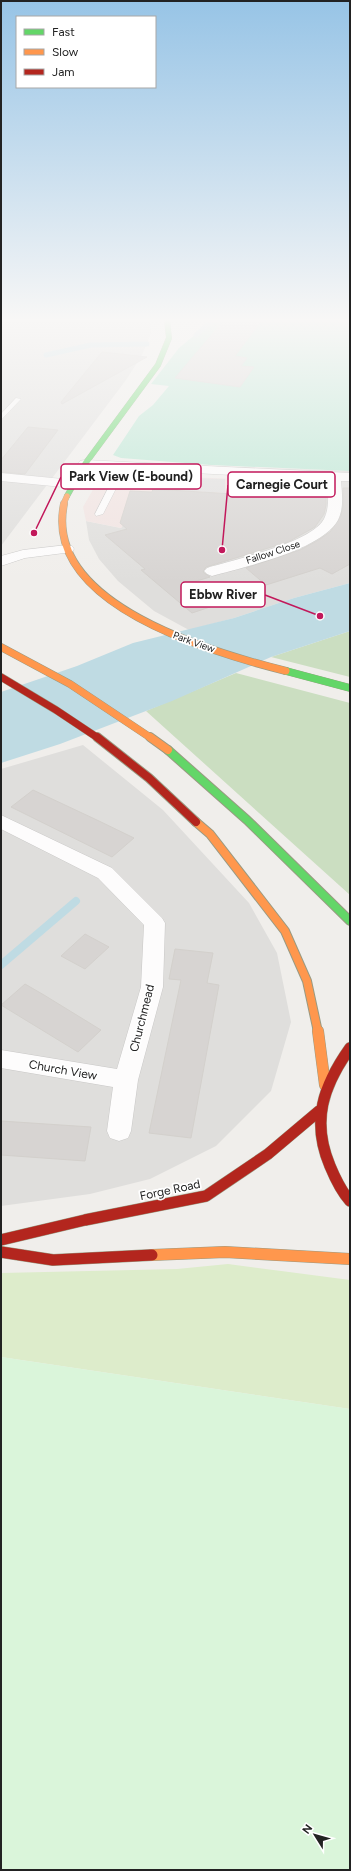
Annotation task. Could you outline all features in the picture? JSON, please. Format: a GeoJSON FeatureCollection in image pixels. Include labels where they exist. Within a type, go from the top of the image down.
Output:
{"type":"FeatureCollection","features":[{"type":"Feature","properties":{"kind":"main road","name":"Park View"},"geometry":{"type":"LineString","coordinates":[[127,407],[85,464],[64,502],[61,516],[67,549],[79,570],[99,592],[160,630],[243,660],[350,688]]}},
{"type":"Feature","properties":{"kind":"main road"},"geometry":{"type":"LineString","coordinates":[[1,647],[70,684],[135,726],[177,757],[241,814],[350,921]]}},
{"type":"Feature","properties":{"kind":"main road"},"geometry":{"type":"LineString","coordinates":[[1,677],[44,701],[102,740],[142,772],[210,834],[285,931],[307,981],[317,1024],[325,1085]]}},
{"type":"Feature","properties":{"kind":"main road"},"geometry":{"type":"LineString","coordinates":[[350,1048],[337,1062],[325,1085],[319,1111],[320,1139],[330,1169],[350,1201]]}},
{"type":"Feature","properties":{"kind":"main road","name":"Forge Road"},"geometry":{"type":"LineString","coordinates":[[1,1240],[85,1220],[206,1196],[268,1154],[319,1111]]}},
{"type":"Feature","properties":{"kind":"main road"},"geometry":{"type":"LineString","coordinates":[[1,1252],[53,1260],[225,1252],[350,1259]]}},
{"type":"Feature","properties":{"kind":"street"},"geometry":{"type":"LineString","coordinates":[[85,464],[350,477]]}},
{"type":"Feature","properties":{"kind":"street","name":"Fallow Close"},"geometry":{"type":"LineString","coordinates":[[212,571],[303,543],[317,534],[327,525],[335,507],[334,477]]}},
{"type":"Feature","properties":{"kind":"street"},"geometry":{"type":"LineString","coordinates":[[1,478],[74,484]]}},
{"type":"Feature","properties":{"kind":"street"},"geometry":{"type":"LineString","coordinates":[[1,561],[22,554],[67,549]]}},
{"type":"Feature","properties":{"kind":"street","name":"Churchmead"},"geometry":{"type":"LineString","coordinates":[[1,821],[105,872],[155,923],[152,987],[126,1080],[119,1131]]}},
{"type":"Feature","properties":{"kind":"street","name":"Church View"},"geometry":{"type":"LineString","coordinates":[[1,1059],[126,1080]]}},
{"type":"Feature","properties":{"kind":"lane"},"geometry":{"type":"LineString","coordinates":[[1,418],[11,407]]}},
{"type":"Feature","properties":{"kind":"lane"},"geometry":{"type":"LineString","coordinates":[[99,514],[123,466]]}},
{"type":"Feature","properties":{"kind":"shaded area"},"geometry":{"type":"Polygon","coordinates":[[[1,407],[105,407],[1,546],[1,407]]]}},
{"type":"Feature","properties":{"kind":"shaded area"},"geometry":{"type":"Polygon","coordinates":[[[242,467],[350,471],[350,583],[294,598],[234,618],[189,630],[154,611],[118,581],[99,559],[89,540],[86,521],[121,528],[135,508],[239,486],[242,467]]]}},
{"type":"Feature","properties":{"kind":"shaded area"},"geometry":{"type":"Polygon","coordinates":[[[102,474],[240,479],[234,511],[135,508],[121,528],[86,521],[83,507],[102,474]]]}},
{"type":"Feature","properties":{"kind":"shaded area"},"geometry":{"type":"Polygon","coordinates":[[[158,477],[225,479],[225,493],[153,489],[158,477]]]}},
{"type":"Feature","properties":{"kind":"shaded area"},"geometry":{"type":"Polygon","coordinates":[[[83,745],[163,810],[249,903],[277,953],[291,1022],[271,1091],[216,1146],[150,1179],[90,1194],[1,1206],[1,769],[83,745]]]}},
{"type":"Feature","properties":{"kind":"green space"},"geometry":{"type":"Polygon","coordinates":[[[150,407],[350,407],[350,471],[211,465],[121,458],[113,455],[139,416],[150,407]]]}},
{"type":"Feature","properties":{"kind":"green space"},"geometry":{"type":"Polygon","coordinates":[[[350,631],[350,677],[271,657],[350,631]]]}},
{"type":"Feature","properties":{"kind":"green space"},"geometry":{"type":"Polygon","coordinates":[[[236,673],[350,703],[350,895],[146,711],[236,673]]]}},
{"type":"Feature","properties":{"kind":"green space"},"geometry":{"type":"Polygon","coordinates":[[[228,1264],[350,1280],[350,1409],[1,1357],[1,1273],[177,1269],[228,1264]]]}},
{"type":"Feature","properties":{"kind":"green space"},"geometry":{"type":"Polygon","coordinates":[[[1,1357],[350,1409],[350,1870],[1,1870],[1,1357]]]}},
{"type":"Feature","properties":{"kind":"water"},"geometry":{"type":"Polygon","coordinates":[[[350,583],[350,631],[271,657],[172,701],[60,744],[1,763],[1,692],[77,666],[133,643],[234,618],[294,598],[350,583]]]}},
{"type":"Feature","properties":{"kind":"building"},"geometry":{"type":"Polygon","coordinates":[[[28,427],[58,430],[25,474],[1,472],[1,460],[28,427]]]}},
{"type":"Feature","properties":{"kind":"building"},"geometry":{"type":"Polygon","coordinates":[[[250,483],[326,487],[326,505],[324,514],[315,527],[288,542],[206,567],[203,572],[210,577],[190,583],[216,605],[192,613],[141,570],[145,569],[105,535],[127,529],[120,523],[130,491],[152,492],[153,489],[249,495],[250,483]]]}},
{"type":"Feature","properties":{"kind":"building"},"geometry":{"type":"Polygon","coordinates":[[[343,488],[350,488],[350,564],[332,574],[320,568],[266,585],[246,568],[300,550],[330,532],[341,516],[343,506],[343,488]]]}},
{"type":"Feature","properties":{"kind":"building"},"geometry":{"type":"Polygon","coordinates":[[[33,790],[134,838],[112,857],[11,807],[33,790]]]}},
{"type":"Feature","properties":{"kind":"building"},"geometry":{"type":"Polygon","coordinates":[[[85,934],[109,947],[85,969],[61,956],[85,934]]]}},
{"type":"Feature","properties":{"kind":"building"},"geometry":{"type":"Polygon","coordinates":[[[175,949],[213,953],[207,983],[219,985],[191,1138],[149,1133],[181,980],[169,979],[175,949]]]}},
{"type":"Feature","properties":{"kind":"building"},"geometry":{"type":"Polygon","coordinates":[[[25,984],[101,1030],[78,1052],[1,1005],[25,984]]]}},
{"type":"Feature","properties":{"kind":"building"},"geometry":{"type":"Polygon","coordinates":[[[1,1121],[91,1127],[85,1161],[1,1155],[1,1121]]]}},
{"type":"Feature","properties":{"kind":"waterway"},"geometry":{"type":"LineString","coordinates":[[1,965],[76,901]]}},
{"type":"Feature","properties":{"kind":"traffic: fast"},"geometry":{"type":"LineString","coordinates":[[67,496],[85,464],[127,407]]}},
{"type":"Feature","properties":{"kind":"traffic: fast"},"geometry":{"type":"LineString","coordinates":[[286,671],[350,688]]}},
{"type":"Feature","properties":{"kind":"traffic: fast"},"geometry":{"type":"LineString","coordinates":[[168,750],[247,820],[350,921]]}},
{"type":"Feature","properties":{"kind":"traffic: slow"},"geometry":{"type":"LineString","coordinates":[[67,496],[64,502],[61,517],[67,549],[79,570],[99,592],[160,630],[243,660],[286,671]]}},
{"type":"Feature","properties":{"kind":"traffic: slow"},"geometry":{"type":"LineString","coordinates":[[1,647],[70,684],[135,726],[168,750]]}},
{"type":"Feature","properties":{"kind":"traffic: slow"},"geometry":{"type":"LineString","coordinates":[[196,822],[210,834],[285,931],[307,981],[317,1024],[325,1085]]}},
{"type":"Feature","properties":{"kind":"traffic: slow"},"geometry":{"type":"LineString","coordinates":[[152,1255],[225,1252],[350,1259]]}},
{"type":"Feature","properties":{"kind":"traffic: jam"},"geometry":{"type":"LineString","coordinates":[[1,677],[38,698],[109,745],[149,778],[196,822]]}},
{"type":"Feature","properties":{"kind":"traffic: jam"},"geometry":{"type":"LineString","coordinates":[[350,1048],[339,1063],[325,1094],[321,1109],[320,1125],[326,1158],[339,1185],[350,1201]]}},
{"type":"Feature","properties":{"kind":"traffic: jam"},"geometry":{"type":"LineString","coordinates":[[1,1240],[85,1220],[206,1196],[268,1154],[319,1111]]}},
{"type":"Feature","properties":{"kind":"traffic: jam"},"geometry":{"type":"LineString","coordinates":[[1,1252],[53,1260],[152,1255]]}},
{"type":"Feature","properties":{"kind":"place","name":"Park View (E-bound)"},"geometry":{"type":"Point","coordinates":[34,533]}},
{"type":"Feature","properties":{"kind":"place","name":"Carnegie Court"},"geometry":{"type":"Point","coordinates":[222,550]}},
{"type":"Feature","properties":{"kind":"place","name":"Ebbw River"},"geometry":{"type":"Point","coordinates":[320,616]}}]}
